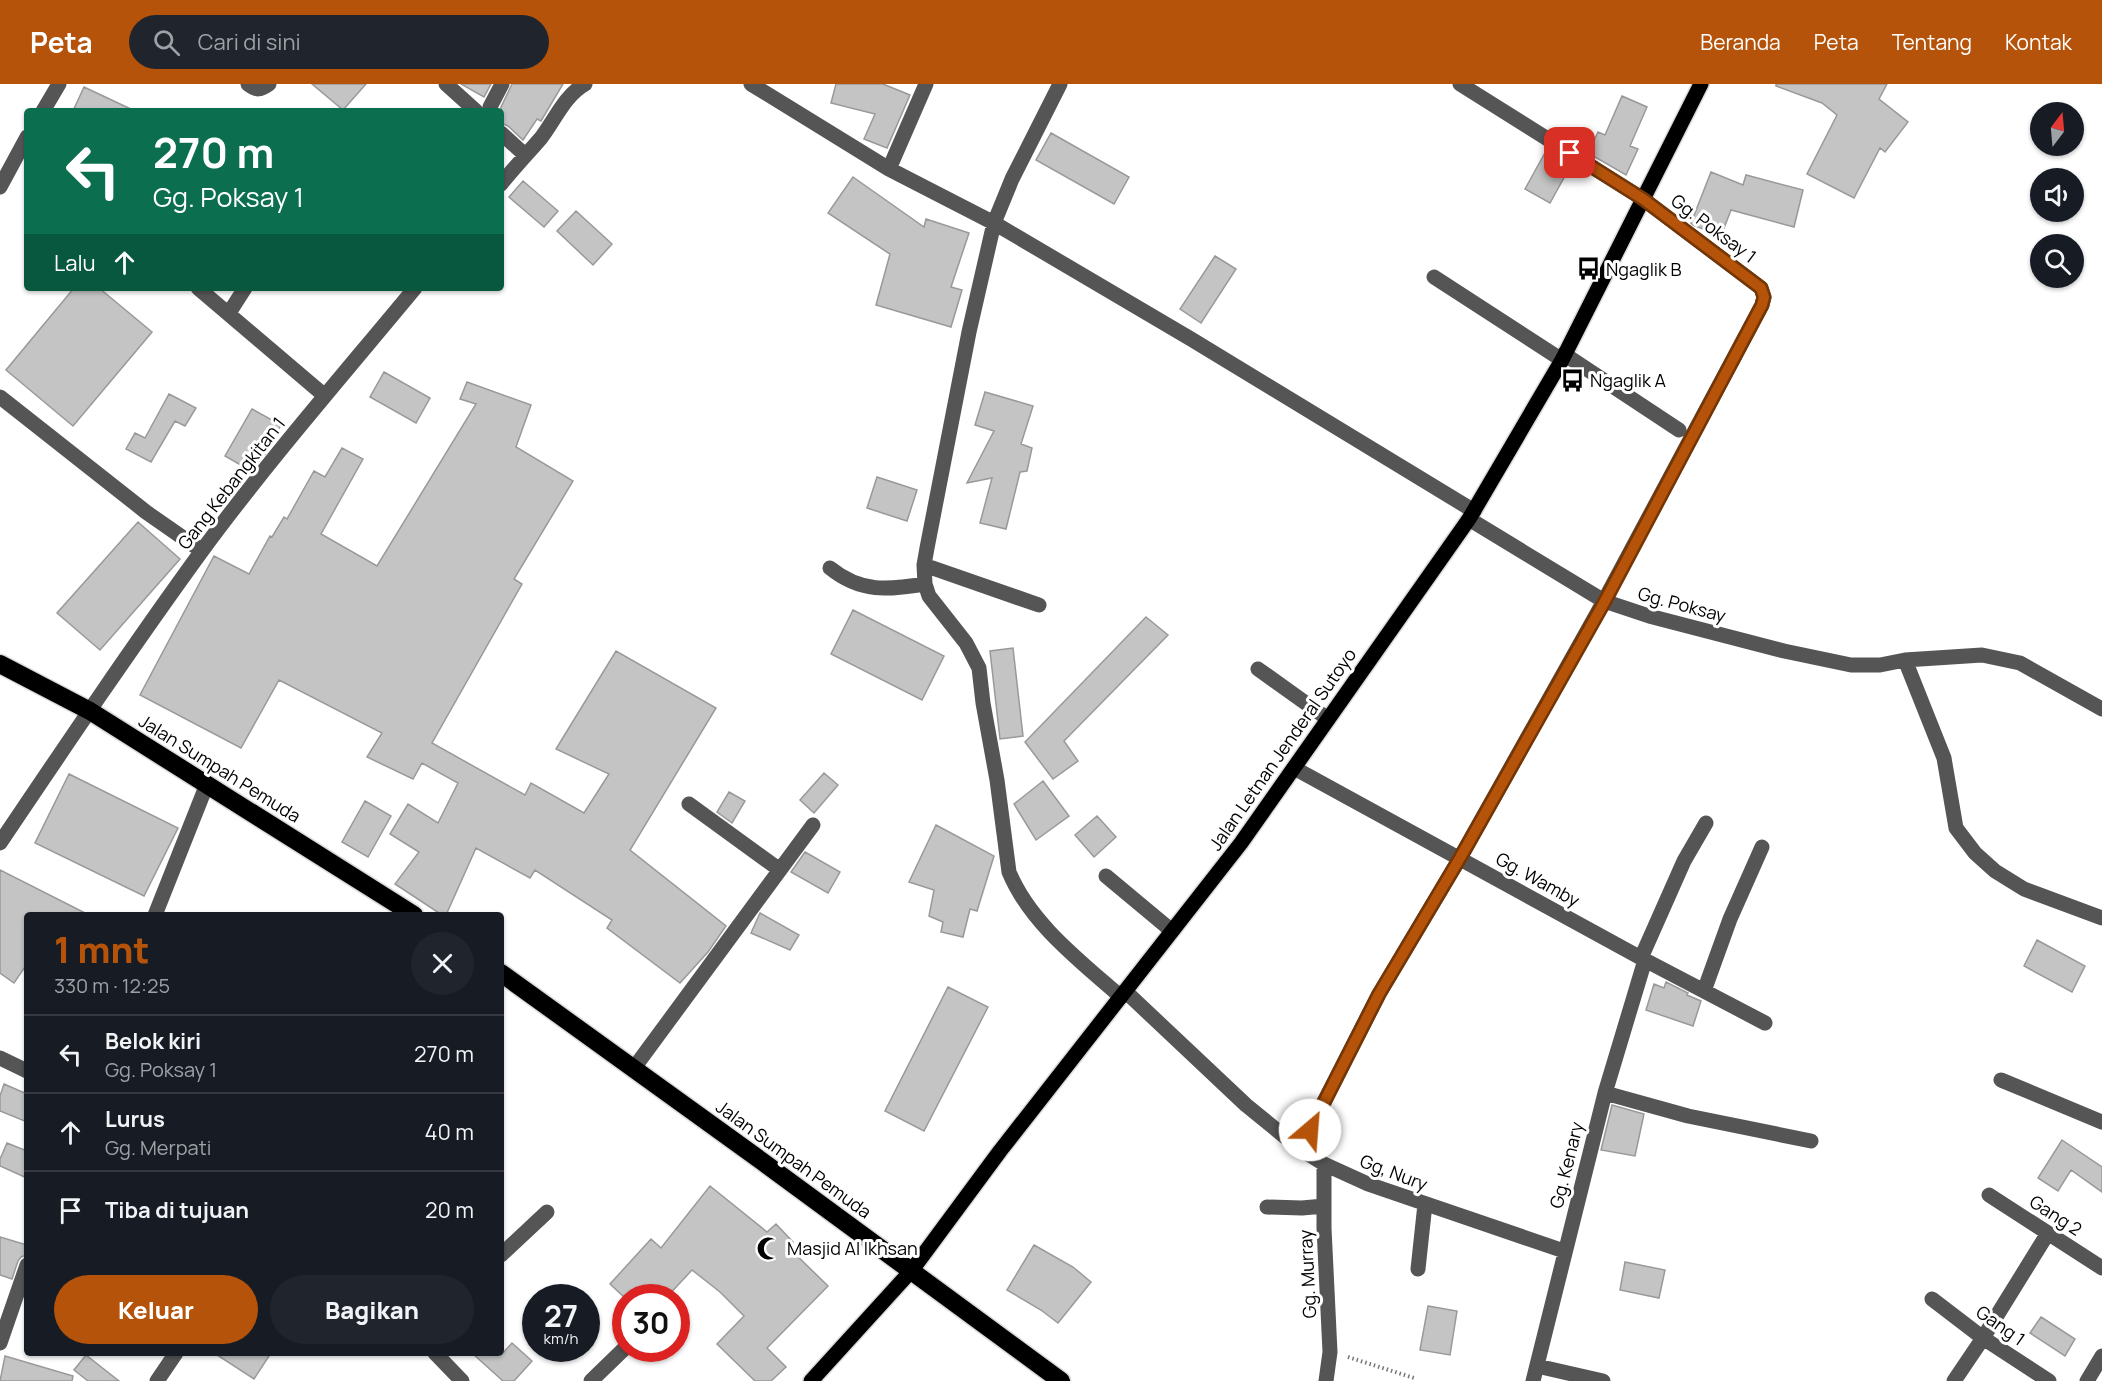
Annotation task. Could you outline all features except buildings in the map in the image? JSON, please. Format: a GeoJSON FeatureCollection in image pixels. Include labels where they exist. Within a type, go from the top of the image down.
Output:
{"type":"FeatureCollection","features":[{"type":"Feature","properties":{"kind":"highway","name":"Jalan Sumpah Pemuda"},"geometry":{"type":"LineString","coordinates":[[0,664],[90,711],[409,912]]}},
{"type":"Feature","properties":{"kind":"highway","name":"Jalan Sumpah Pemuda"},"geometry":{"type":"LineString","coordinates":[[504,976],[912,1270],[1061,1381]]}},
{"type":"Feature","properties":{"kind":"main road","name":"Jalan Letnan Jenderal Sutoyo"},"geometry":{"type":"LineString","coordinates":[[811,1381],[912,1270],[1000,1150],[1241,843],[1472,515],[1563,357],[1701,84]]}},
{"type":"Feature","properties":{"kind":"street"},"geometry":{"type":"LineString","coordinates":[[45,108],[60,84]]}},
{"type":"Feature","properties":{"kind":"street"},"geometry":{"type":"LineString","coordinates":[[248,84],[255,90],[269,84]]}},
{"type":"Feature","properties":{"kind":"street"},"geometry":{"type":"LineString","coordinates":[[446,84],[482,108]]}},
{"type":"Feature","properties":{"kind":"street"},"geometry":{"type":"LineString","coordinates":[[484,108],[502,84]]}},
{"type":"Feature","properties":{"kind":"street"},"geometry":{"type":"LineString","coordinates":[[504,180],[554,120],[564,103],[577,88],[585,84]]}},
{"type":"Feature","properties":{"kind":"street","name":"Gg. Poksay"},"geometry":{"type":"LineString","coordinates":[[751,84],[889,169],[993,223],[1191,339],[1605,601],[1649,616],[1822,660],[1851,665],[1880,665],[1905,660],[1982,656],[2020,663],[2102,709]]}},
{"type":"Feature","properties":{"kind":"street"},"geometry":{"type":"LineString","coordinates":[[889,169],[927,84]]}},
{"type":"Feature","properties":{"kind":"street"},"geometry":{"type":"LineString","coordinates":[[830,568],[840,576],[854,582],[880,589],[925,584],[924,566],[971,322],[993,223],[1017,169],[1060,84]]}},
{"type":"Feature","properties":{"kind":"street","name":"Gg. Poksay 1"},"geometry":{"type":"LineString","coordinates":[[1460,84],[1643,199],[1761,288],[1764,297],[1758,316],[1605,601]]}},
{"type":"Feature","properties":{"kind":"street"},"geometry":{"type":"LineString","coordinates":[[504,136],[525,155]]}},
{"type":"Feature","properties":{"kind":"street"},"geometry":{"type":"LineString","coordinates":[[0,187],[24,147]]}},
{"type":"Feature","properties":{"kind":"street"},"geometry":{"type":"LineString","coordinates":[[1434,277],[1679,430]]}},
{"type":"Feature","properties":{"kind":"street"},"geometry":{"type":"LineString","coordinates":[[202,291],[325,396]]}},
{"type":"Feature","properties":{"kind":"street"},"geometry":{"type":"LineString","coordinates":[[229,313],[243,291]]}},
{"type":"Feature","properties":{"kind":"street","name":"Gang Kebangkitan 1"},"geometry":{"type":"LineString","coordinates":[[0,843],[202,551],[325,396],[412,291]]}},
{"type":"Feature","properties":{"kind":"street"},"geometry":{"type":"LineString","coordinates":[[0,396],[146,512],[202,551]]}},
{"type":"Feature","properties":{"kind":"street"},"geometry":{"type":"LineString","coordinates":[[924,566],[1040,605]]}},
{"type":"Feature","properties":{"kind":"street","name":"Gg, Nury"},"geometry":{"type":"LineString","coordinates":[[925,584],[929,596],[966,642],[979,668],[1009,872],[1014,885],[1053,935],[1123,994],[1246,1105],[1300,1149],[1324,1164],[1368,1184],[1564,1251]]}},
{"type":"Feature","properties":{"kind":"street"},"geometry":{"type":"LineString","coordinates":[[1300,1149],[1379,994],[1460,858],[1605,601]]}},
{"type":"Feature","properties":{"kind":"street"},"geometry":{"type":"LineString","coordinates":[[1905,660],[1944,758],[1956,828],[1975,853],[1995,871],[2024,889],[2102,918]]}},
{"type":"Feature","properties":{"kind":"street"},"geometry":{"type":"LineString","coordinates":[[1258,669],[1328,718]]}},
{"type":"Feature","properties":{"kind":"street","name":"Gg. Wamby"},"geometry":{"type":"LineString","coordinates":[[1294,768],[1643,959],[1765,1023]]}},
{"type":"Feature","properties":{"kind":"street"},"geometry":{"type":"LineString","coordinates":[[156,912],[207,784]]}},
{"type":"Feature","properties":{"kind":"street"},"geometry":{"type":"LineString","coordinates":[[689,804],[780,870]]}},
{"type":"Feature","properties":{"kind":"street","name":"Gg. Kenary"},"geometry":{"type":"LineString","coordinates":[[1535,1373],[1605,1093],[1643,959],[1684,861],[1706,823]]}},
{"type":"Feature","properties":{"kind":"street"},"geometry":{"type":"LineString","coordinates":[[634,1068],[813,825]]}},
{"type":"Feature","properties":{"kind":"street"},"geometry":{"type":"LineString","coordinates":[[1704,991],[1730,919],[1762,847]]}},
{"type":"Feature","properties":{"kind":"street"},"geometry":{"type":"LineString","coordinates":[[1106,876],[1172,931]]}},
{"type":"Feature","properties":{"kind":"street"},"geometry":{"type":"LineString","coordinates":[[0,1058],[24,1070]]}},
{"type":"Feature","properties":{"kind":"street"},"geometry":{"type":"LineString","coordinates":[[2001,1080],[2102,1122]]}},
{"type":"Feature","properties":{"kind":"street"},"geometry":{"type":"LineString","coordinates":[[1605,1093],[1688,1116],[1811,1141]]}},
{"type":"Feature","properties":{"kind":"street","name":"Gg. Murray"},"geometry":{"type":"LineString","coordinates":[[1324,1164],[1330,1352],[1326,1381]]}},
{"type":"Feature","properties":{"kind":"street","name":"Gang 2"},"geometry":{"type":"LineString","coordinates":[[1989,1195],[2102,1268]]}},
{"type":"Feature","properties":{"kind":"street"},"geometry":{"type":"LineString","coordinates":[[1418,1269],[1425,1204]]}},
{"type":"Feature","properties":{"kind":"street"},"geometry":{"type":"LineString","coordinates":[[1267,1207],[1324,1206]]}},
{"type":"Feature","properties":{"kind":"street"},"geometry":{"type":"LineString","coordinates":[[504,1252],[547,1212]]}},
{"type":"Feature","properties":{"kind":"street"},"geometry":{"type":"LineString","coordinates":[[1954,1381],[2048,1233]]}},
{"type":"Feature","properties":{"kind":"street"},"geometry":{"type":"LineString","coordinates":[[0,1342],[24,1273]]}},
{"type":"Feature","properties":{"kind":"street","name":"Gang 1"},"geometry":{"type":"LineString","coordinates":[[1932,1299],[1983,1338],[2049,1381]]}},
{"type":"Feature","properties":{"kind":"street"},"geometry":{"type":"LineString","coordinates":[[157,1381],[174,1356]]}},
{"type":"Feature","properties":{"kind":"street"},"geometry":{"type":"LineString","coordinates":[[437,1356],[456,1379]]}},
{"type":"Feature","properties":{"kind":"street"},"geometry":{"type":"LineString","coordinates":[[2086,1381],[2102,1356]]}},
{"type":"Feature","properties":{"kind":"street"},"geometry":{"type":"LineString","coordinates":[[591,1381],[612,1361]]}},
{"type":"Feature","properties":{"kind":"street"},"geometry":{"type":"LineString","coordinates":[[1535,1373],[1603,1381]]}},
{"type":"Feature","properties":{"kind":"path"},"geometry":{"type":"LineString","coordinates":[[1330,1352],[1414,1378]]}},
{"type":"Feature","properties":{"kind":"place","name":"Ngaglik B"},"geometry":{"type":"Point","coordinates":[1588,269]}},
{"type":"Feature","properties":{"kind":"place","name":"Ngaglik A"},"geometry":{"type":"Point","coordinates":[1572,380]}},
{"type":"Feature","properties":{"kind":"place","name":"Masjid Al Ikhsan"},"geometry":{"type":"Point","coordinates":[769,1248]}},
{"type":"Feature","properties":{"kind":"route"},"geometry":{"type":"LineString","coordinates":[[1310,1130],[1379,994],[1460,858],[1605,601],[1762,305],[1764,297],[1761,288],[1643,199],[1570,153]]}}]}
